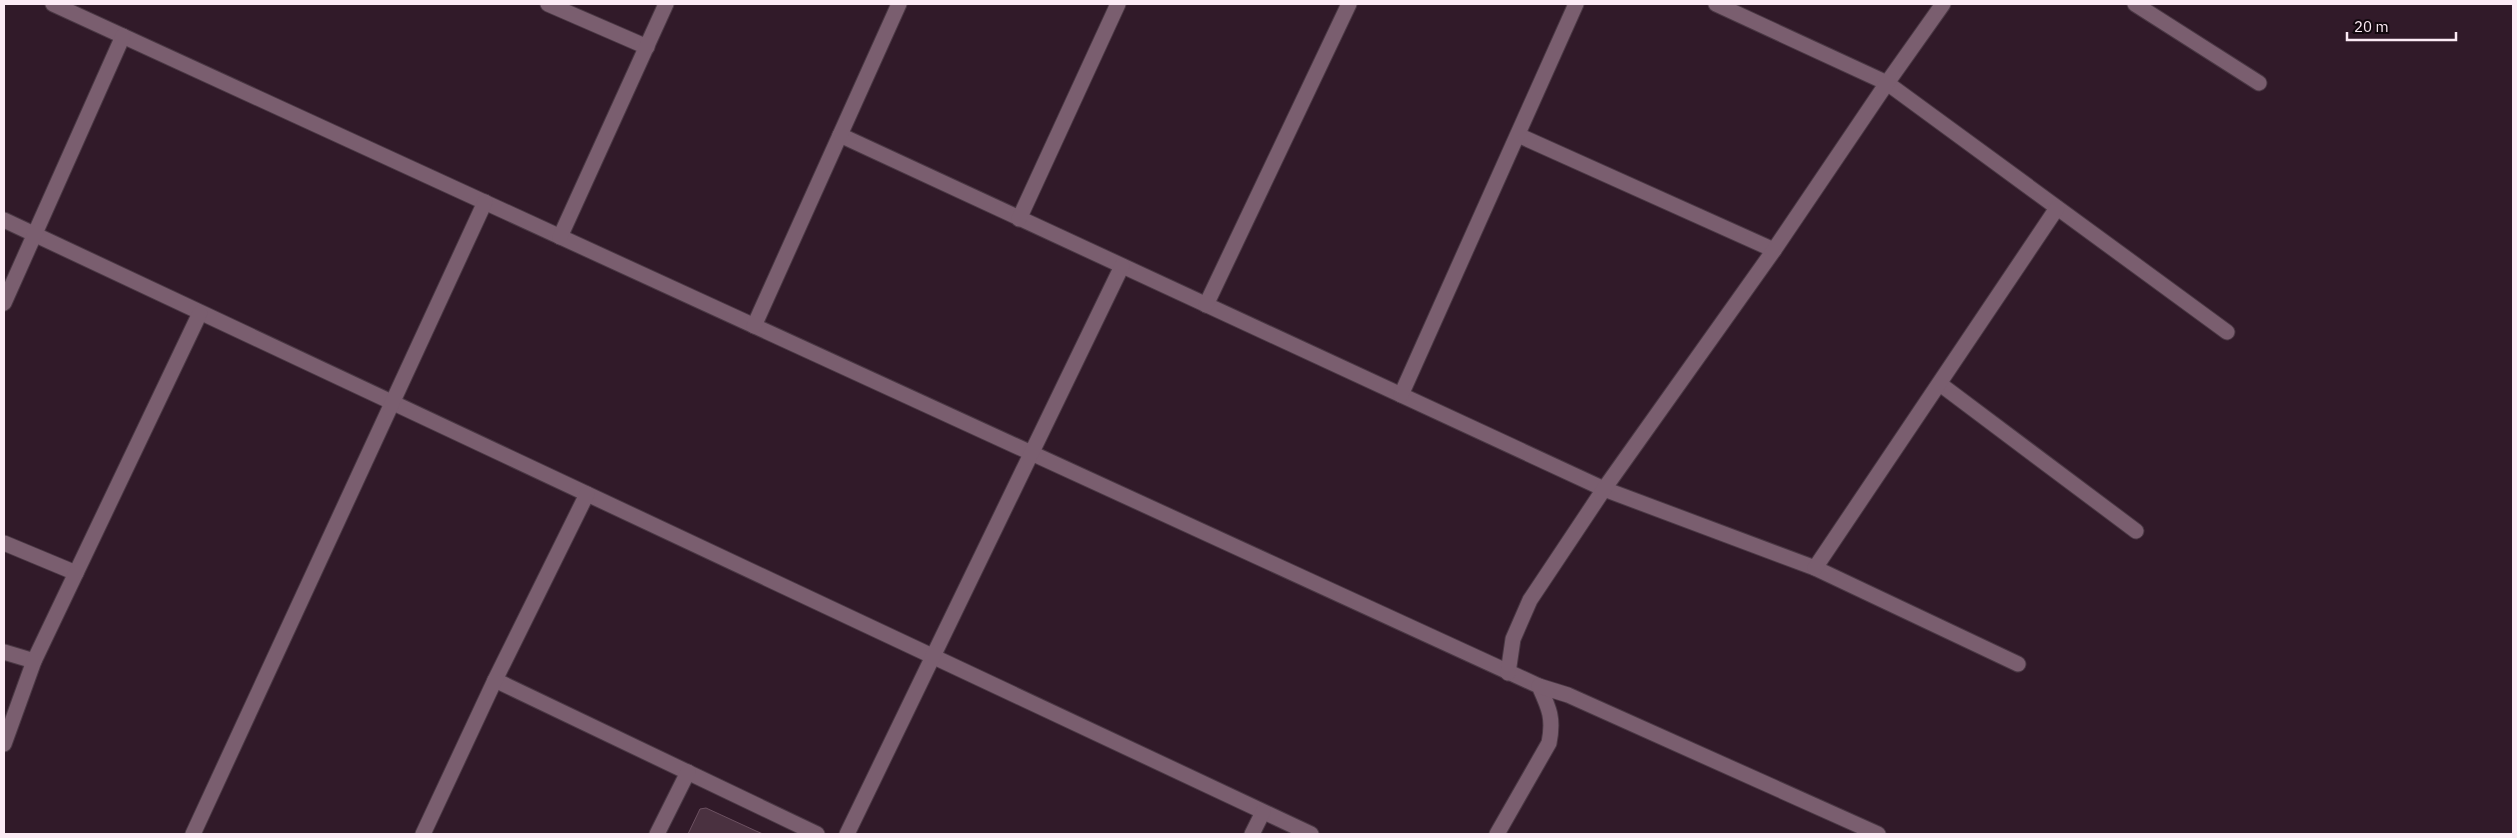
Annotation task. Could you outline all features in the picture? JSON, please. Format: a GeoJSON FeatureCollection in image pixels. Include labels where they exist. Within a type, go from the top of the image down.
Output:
{"type":"FeatureCollection","features":[{"type":"Feature","properties":{"kind":"street"},"geometry":{"type":"LineString","coordinates":[[52,4],[1508,673],[1568,696],[1878,834]]}},
{"type":"Feature","properties":{"kind":"street"},"geometry":{"type":"LineString","coordinates":[[548,4],[647,47]]}},
{"type":"Feature","properties":{"kind":"street"},"geometry":{"type":"LineString","coordinates":[[560,237],[666,4]]}},
{"type":"Feature","properties":{"kind":"street"},"geometry":{"type":"LineString","coordinates":[[754,326],[899,4]]}},
{"type":"Feature","properties":{"kind":"street"},"geometry":{"type":"LineString","coordinates":[[1020,219],[1118,4]]}},
{"type":"Feature","properties":{"kind":"street"},"geometry":{"type":"LineString","coordinates":[[1206,305],[1349,4]]}},
{"type":"Feature","properties":{"kind":"street"},"geometry":{"type":"LineString","coordinates":[[1401,395],[1576,4]]}},
{"type":"Feature","properties":{"kind":"street"},"geometry":{"type":"LineString","coordinates":[[1716,4],[1886,83],[2227,332]]}},
{"type":"Feature","properties":{"kind":"street"},"geometry":{"type":"LineString","coordinates":[[1508,673],[1513,639],[1530,600],[1604,489],[1774,250],[1886,83],[1944,4]]}},
{"type":"Feature","properties":{"kind":"street"},"geometry":{"type":"LineString","coordinates":[[2135,4],[2259,83]]}},
{"type":"Feature","properties":{"kind":"street"},"geometry":{"type":"LineString","coordinates":[[4,303],[123,36]]}},
{"type":"Feature","properties":{"kind":"street"},"geometry":{"type":"LineString","coordinates":[[840,135],[1604,489],[1815,568],[2018,664]]}},
{"type":"Feature","properties":{"kind":"street"},"geometry":{"type":"LineString","coordinates":[[1518,135],[1774,250]]}},
{"type":"Feature","properties":{"kind":"street"},"geometry":{"type":"LineString","coordinates":[[193,834],[485,202]]}},
{"type":"Feature","properties":{"kind":"street"},"geometry":{"type":"LineString","coordinates":[[1815,568],[2057,208]]}},
{"type":"Feature","properties":{"kind":"street"},"geometry":{"type":"LineString","coordinates":[[4,220],[1311,834]]}},
{"type":"Feature","properties":{"kind":"street"},"geometry":{"type":"LineString","coordinates":[[847,834],[1122,266]]}},
{"type":"Feature","properties":{"kind":"street"},"geometry":{"type":"LineString","coordinates":[[4,744],[34,661],[200,313]]}},
{"type":"Feature","properties":{"kind":"street"},"geometry":{"type":"LineString","coordinates":[[1940,384],[2136,531]]}},
{"type":"Feature","properties":{"kind":"street"},"geometry":{"type":"LineString","coordinates":[[423,834],[495,680],[587,494]]}},
{"type":"Feature","properties":{"kind":"street"},"geometry":{"type":"LineString","coordinates":[[4,543],[76,573]]}},
{"type":"Feature","properties":{"kind":"street"},"geometry":{"type":"LineString","coordinates":[[4,652],[34,661]]}},
{"type":"Feature","properties":{"kind":"street"},"geometry":{"type":"LineString","coordinates":[[495,680],[817,834]]}},
{"type":"Feature","properties":{"kind":"street"},"geometry":{"type":"LineString","coordinates":[[1497,834],[1550,743],[1553,726],[1550,709],[1539,686]]}},
{"type":"Feature","properties":{"kind":"street"},"geometry":{"type":"LineString","coordinates":[[657,834],[688,772]]}},
{"type":"Feature","properties":{"kind":"street"},"geometry":{"type":"LineString","coordinates":[[1252,834],[1264,812]]}},
{"type":"Feature","properties":{"kind":"building"},"geometry":{"type":"Polygon","coordinates":[[[706,808],[763,834],[688,834],[700,809],[706,808]]]}}]}
